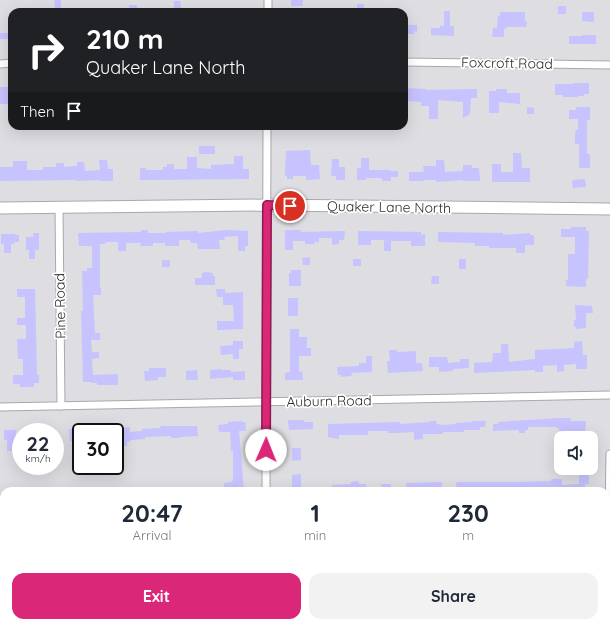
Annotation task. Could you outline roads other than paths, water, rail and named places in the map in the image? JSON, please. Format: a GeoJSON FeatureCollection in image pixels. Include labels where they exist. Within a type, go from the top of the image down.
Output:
{"type":"FeatureCollection","features":[{"type":"Feature","properties":{"kind":"street","name":"Foxcroft Road"},"geometry":{"type":"LineString","coordinates":[[408,62],[610,65]]}},
{"type":"Feature","properties":{"kind":"street"},"geometry":{"type":"LineString","coordinates":[[266,487],[267,130]]}},
{"type":"Feature","properties":{"kind":"street","name":"Quaker Lane North"},"geometry":{"type":"LineString","coordinates":[[0,208],[267,205],[610,209]]}},
{"type":"Feature","properties":{"kind":"street","name":"Pine Road"},"geometry":{"type":"LineString","coordinates":[[59,207],[61,406]]}},
{"type":"Feature","properties":{"kind":"street","name":"Auburn Road"},"geometry":{"type":"LineString","coordinates":[[0,407],[610,395]]}},
{"type":"Feature","properties":{"kind":"street"},"geometry":{"type":"LineString","coordinates":[[609,487],[610,454]]}}]}
